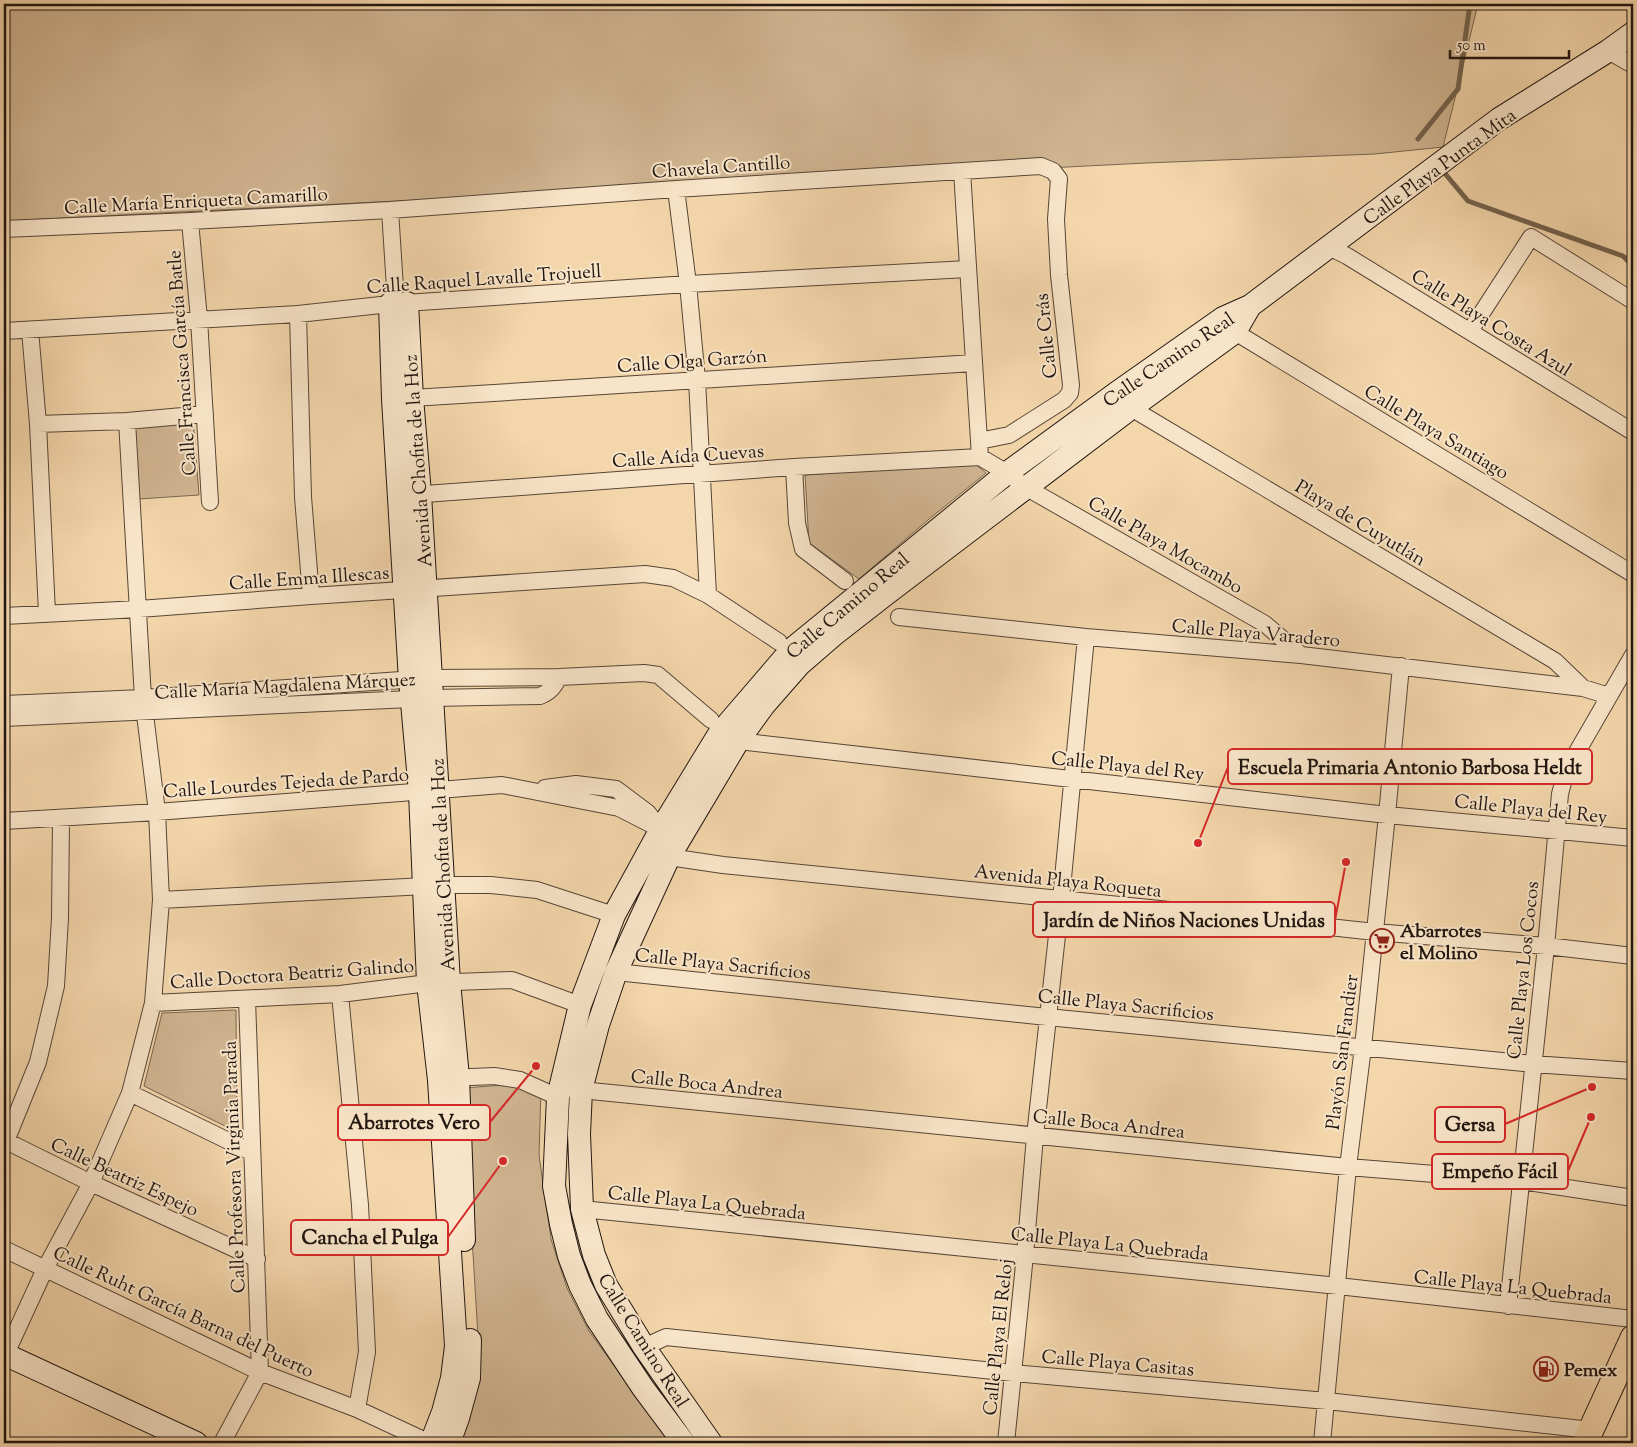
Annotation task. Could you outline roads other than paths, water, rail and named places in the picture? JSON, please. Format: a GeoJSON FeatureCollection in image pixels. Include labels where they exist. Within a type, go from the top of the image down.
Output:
{"type":"FeatureCollection","features":[{"type":"Feature","properties":{"kind":"main road"},"geometry":{"type":"LineString","coordinates":[[1588,1437],[1633,1338]]}},
{"type":"Feature","properties":{"kind":"street","name":"Calle Playa Punta Mita"},"geometry":{"type":"LineString","coordinates":[[1250,306],[1499,119],[1608,51],[1633,33]]}},
{"type":"Feature","properties":{"kind":"street"},"geometry":{"type":"LineString","coordinates":[[1608,51],[1633,65]]}},
{"type":"Feature","properties":{"kind":"street","name":"Chavela Cantillo"},"geometry":{"type":"LineString","coordinates":[[390,210],[676,189],[1041,166],[1053,171]]}},
{"type":"Feature","properties":{"kind":"street"},"geometry":{"type":"LineString","coordinates":[[962,171],[979,449]]}},
{"type":"Feature","properties":{"kind":"street","name":"Calle Crás"},"geometry":{"type":"LineString","coordinates":[[979,449],[1009,435],[1064,400],[1070,393],[1071,385],[1056,218],[1059,179],[1053,171]]}},
{"type":"Feature","properties":{"kind":"street"},"geometry":{"type":"LineString","coordinates":[[676,189],[688,284],[697,380],[708,595]]}},
{"type":"Feature","properties":{"kind":"street","name":"Calle María Enriqueta Camarillo"},"geometry":{"type":"LineString","coordinates":[[4,229],[390,210]]}},
{"type":"Feature","properties":{"kind":"street","name":"Avenida Chofita de la Hoz"},"geometry":{"type":"LineString","coordinates":[[390,210],[397,298],[412,398],[409,495],[429,790],[438,983],[448,1078],[454,1217],[456,1346],[452,1378],[443,1412],[431,1443]]}},
{"type":"Feature","properties":{"kind":"street","name":"Calle Francisca García Batle"},"geometry":{"type":"LineString","coordinates":[[190,221],[200,319],[210,502]]}},
{"type":"Feature","properties":{"kind":"street"},"geometry":{"type":"LineString","coordinates":[[1470,331],[1531,237],[1633,301]]}},
{"type":"Feature","properties":{"kind":"street","name":"Calle Playa Costa Azul"},"geometry":{"type":"LineString","coordinates":[[1329,247],[1470,331],[1633,432]]}},
{"type":"Feature","properties":{"kind":"street","name":"Calle Raquel Lavalle Trojuell"},"geometry":{"type":"LineString","coordinates":[[4,331],[298,314],[397,298],[968,269]]}},
{"type":"Feature","properties":{"kind":"street","name":"Avenida Chofita de la Hoz"},"geometry":{"type":"LineString","coordinates":[[397,298],[393,399],[409,495]]}},
{"type":"Feature","properties":{"kind":"street","name":"Calle Camino Real"},"geometry":{"type":"LineString","coordinates":[[711,1443],[644,1347],[606,1285],[594,1255],[582,1209],[579,1134],[581,1090],[598,1025],[616,972],[665,843],[719,734],[792,649],[1007,473],[1125,400],[1229,325],[1250,306]]}},
{"type":"Feature","properties":{"kind":"street"},"geometry":{"type":"LineString","coordinates":[[298,314],[303,497],[311,596]]}},
{"type":"Feature","properties":{"kind":"street","name":"Calle Playa Santiago"},"geometry":{"type":"LineString","coordinates":[[1229,325],[1633,574]]}},
{"type":"Feature","properties":{"kind":"street"},"geometry":{"type":"LineString","coordinates":[[30,330],[38,424],[47,613]]}},
{"type":"Feature","properties":{"kind":"street","name":"Calle Olga Garzón"},"geometry":{"type":"LineString","coordinates":[[412,398],[974,362]]}},
{"type":"Feature","properties":{"kind":"street","name":"Calle Camino Real"},"geometry":{"type":"LineString","coordinates":[[684,1443],[643,1388],[597,1319],[580,1285],[569,1256],[554,1186],[558,1098],[580,1005],[614,915],[764,705],[799,666],[865,611],[1028,488],[1125,400]]}},
{"type":"Feature","properties":{"kind":"street","name":"Playa de Cuyutlán"},"geometry":{"type":"LineString","coordinates":[[1125,400],[1555,661],[1583,688]]}},
{"type":"Feature","properties":{"kind":"street"},"geometry":{"type":"LineString","coordinates":[[38,424],[127,421],[206,414]]}},
{"type":"Feature","properties":{"kind":"street"},"geometry":{"type":"LineString","coordinates":[[4,1359],[45,1269],[90,1184],[130,1093],[153,1003],[161,900],[157,812],[144,705],[127,421]]}},
{"type":"Feature","properties":{"kind":"street","name":"Calle Aída Cuevas"},"geometry":{"type":"LineString","coordinates":[[409,495],[794,467],[979,449]]}},
{"type":"Feature","properties":{"kind":"street","name":"Calle Playa Mocambo"},"geometry":{"type":"LineString","coordinates":[[979,449],[1028,488],[1265,624],[1301,655]]}},
{"type":"Feature","properties":{"kind":"street"},"geometry":{"type":"LineString","coordinates":[[794,467],[797,523],[803,549],[845,581]]}},
{"type":"Feature","properties":{"kind":"street","name":"Calle Emma Illescas"},"geometry":{"type":"LineString","coordinates":[[4,616],[139,609],[645,574],[673,578],[708,595],[780,642]]}},
{"type":"Feature","properties":{"kind":"street","name":"Calle Playa Varadero"},"geometry":{"type":"LineString","coordinates":[[899,617],[1086,637],[1301,655],[1401,666],[1583,688],[1609,696]]}},
{"type":"Feature","properties":{"kind":"street","name":"Calle Playa El Reloj"},"geometry":{"type":"LineString","coordinates":[[1006,1443],[1086,637]]}},
{"type":"Feature","properties":{"kind":"street","name":"Calle Playa Los Cocos"},"geometry":{"type":"LineString","coordinates":[[1508,1306],[1560,794],[1566,771],[1633,655]]}},
{"type":"Feature","properties":{"kind":"street","name":"Playón San Fandier"},"geometry":{"type":"LineString","coordinates":[[1322,1443],[1348,1167],[1363,1047],[1401,666]]}},
{"type":"Feature","properties":{"kind":"street","name":"Calle María Magdalena Márquez"},"geometry":{"type":"LineString","coordinates":[[4,718],[144,705],[421,689],[540,696],[548,694],[559,677],[644,672],[658,676],[711,720]]}},
{"type":"Feature","properties":{"kind":"street","name":"Calle María Magdalena Márquez"},"geometry":{"type":"LineString","coordinates":[[4,704],[144,705]]}},
{"type":"Feature","properties":{"kind":"street","name":"Calle Playa del Rey"},"geometry":{"type":"LineString","coordinates":[[738,741],[1387,815],[1633,838]]}},
{"type":"Feature","properties":{"kind":"street","name":"Calle Lourdes Tejeda de Pardo"},"geometry":{"type":"LineString","coordinates":[[4,821],[157,812],[502,785],[619,808],[665,843]]}},
{"type":"Feature","properties":{"kind":"street"},"geometry":{"type":"LineString","coordinates":[[5,1141],[38,1062],[56,986],[60,918],[61,818]]}},
{"type":"Feature","properties":{"kind":"street","name":"Avenida Playa Roqueta"},"geometry":{"type":"LineString","coordinates":[[665,843],[723,865],[1375,932],[1546,946],[1633,956]]}},
{"type":"Feature","properties":{"kind":"street"},"geometry":{"type":"LineString","coordinates":[[161,900],[434,886],[491,885],[536,890],[614,915]]}},
{"type":"Feature","properties":{"kind":"street","name":"Calle Playa Sacrificios"},"geometry":{"type":"LineString","coordinates":[[616,972],[1533,1064],[1633,1071]]}},
{"type":"Feature","properties":{"kind":"street","name":"Calle Doctora Beatriz Galindo"},"geometry":{"type":"LineString","coordinates":[[153,1003],[340,994],[438,983],[512,980],[580,1005]]}},
{"type":"Feature","properties":{"kind":"street"},"geometry":{"type":"LineString","coordinates":[[340,994],[360,1205],[368,1352],[357,1409]]}},
{"type":"Feature","properties":{"kind":"street","name":"Calle Profesora Virginia Parada"},"geometry":{"type":"LineString","coordinates":[[222,1443],[260,1372],[247,999]]}},
{"type":"Feature","properties":{"kind":"street"},"geometry":{"type":"LineString","coordinates":[[448,1078],[494,1076],[520,1080],[558,1098]]}},
{"type":"Feature","properties":{"kind":"street","name":"Calle Boca Andrea"},"geometry":{"type":"LineString","coordinates":[[581,1090],[1348,1167],[1521,1181],[1633,1198]]}},
{"type":"Feature","properties":{"kind":"street"},"geometry":{"type":"LineString","coordinates":[[130,1093],[251,1152]]}},
{"type":"Feature","properties":{"kind":"street","name":"Calle Beatriz Espejo"},"geometry":{"type":"LineString","coordinates":[[5,1141],[90,1184],[257,1259]]}},
{"type":"Feature","properties":{"kind":"street","name":"Calle Playa La Quebrada"},"geometry":{"type":"LineString","coordinates":[[582,1209],[1338,1286],[1633,1319]]}},
{"type":"Feature","properties":{"kind":"street","name":"Avenida Chofita de la Hoz"},"geometry":{"type":"LineString","coordinates":[[449,1443],[469,1378],[470,1340],[454,1217]]}},
{"type":"Feature","properties":{"kind":"street","name":"Calle Ruht García Barna del Puerto"},"geometry":{"type":"LineString","coordinates":[[4,1249],[260,1372],[357,1409],[431,1443]]}},
{"type":"Feature","properties":{"kind":"street","name":"Calle Playa Casitas"},"geometry":{"type":"LineString","coordinates":[[644,1347],[666,1337],[1013,1373],[1327,1401],[1588,1437]]}},
{"type":"Feature","properties":{"kind":"street"},"geometry":{"type":"LineString","coordinates":[[4,1359],[159,1443]]}},
{"type":"Feature","properties":{"kind":"street"},"geometry":{"type":"LineString","coordinates":[[4,1359],[196,1443]]}},
{"type":"Feature","properties":{"kind":"waterway"},"geometry":{"type":"LineString","coordinates":[[1418,139],[1458,89],[1470,4]]}},
{"type":"Feature","properties":{"kind":"waterway"},"geometry":{"type":"LineString","coordinates":[[1442,170],[1468,201],[1623,256],[1633,266]]}},
{"type":"Feature","properties":{"kind":"place","name":"Escuela Primaria Antonio Barbosa Heldt"},"geometry":{"type":"Point","coordinates":[1198,843]}},
{"type":"Feature","properties":{"kind":"place","name":"Jardín de Niños Naciones Unidas"},"geometry":{"type":"Point","coordinates":[1346,862]}},
{"type":"Feature","properties":{"kind":"place","name":"Abarrotes el Molino"},"geometry":{"type":"Point","coordinates":[1382,941]}},
{"type":"Feature","properties":{"kind":"place","name":"Abarrotes Vero"},"geometry":{"type":"Point","coordinates":[536,1066]}},
{"type":"Feature","properties":{"kind":"place","name":"Gersa"},"geometry":{"type":"Point","coordinates":[1592,1087]}},
{"type":"Feature","properties":{"kind":"place","name":"Empeño Fácil"},"geometry":{"type":"Point","coordinates":[1591,1117]}},
{"type":"Feature","properties":{"kind":"place","name":"Cancha el Pulga"},"geometry":{"type":"Point","coordinates":[503,1161]}},
{"type":"Feature","properties":{"kind":"place","name":"Pemex"},"geometry":{"type":"Point","coordinates":[1546,1369]}}]}
